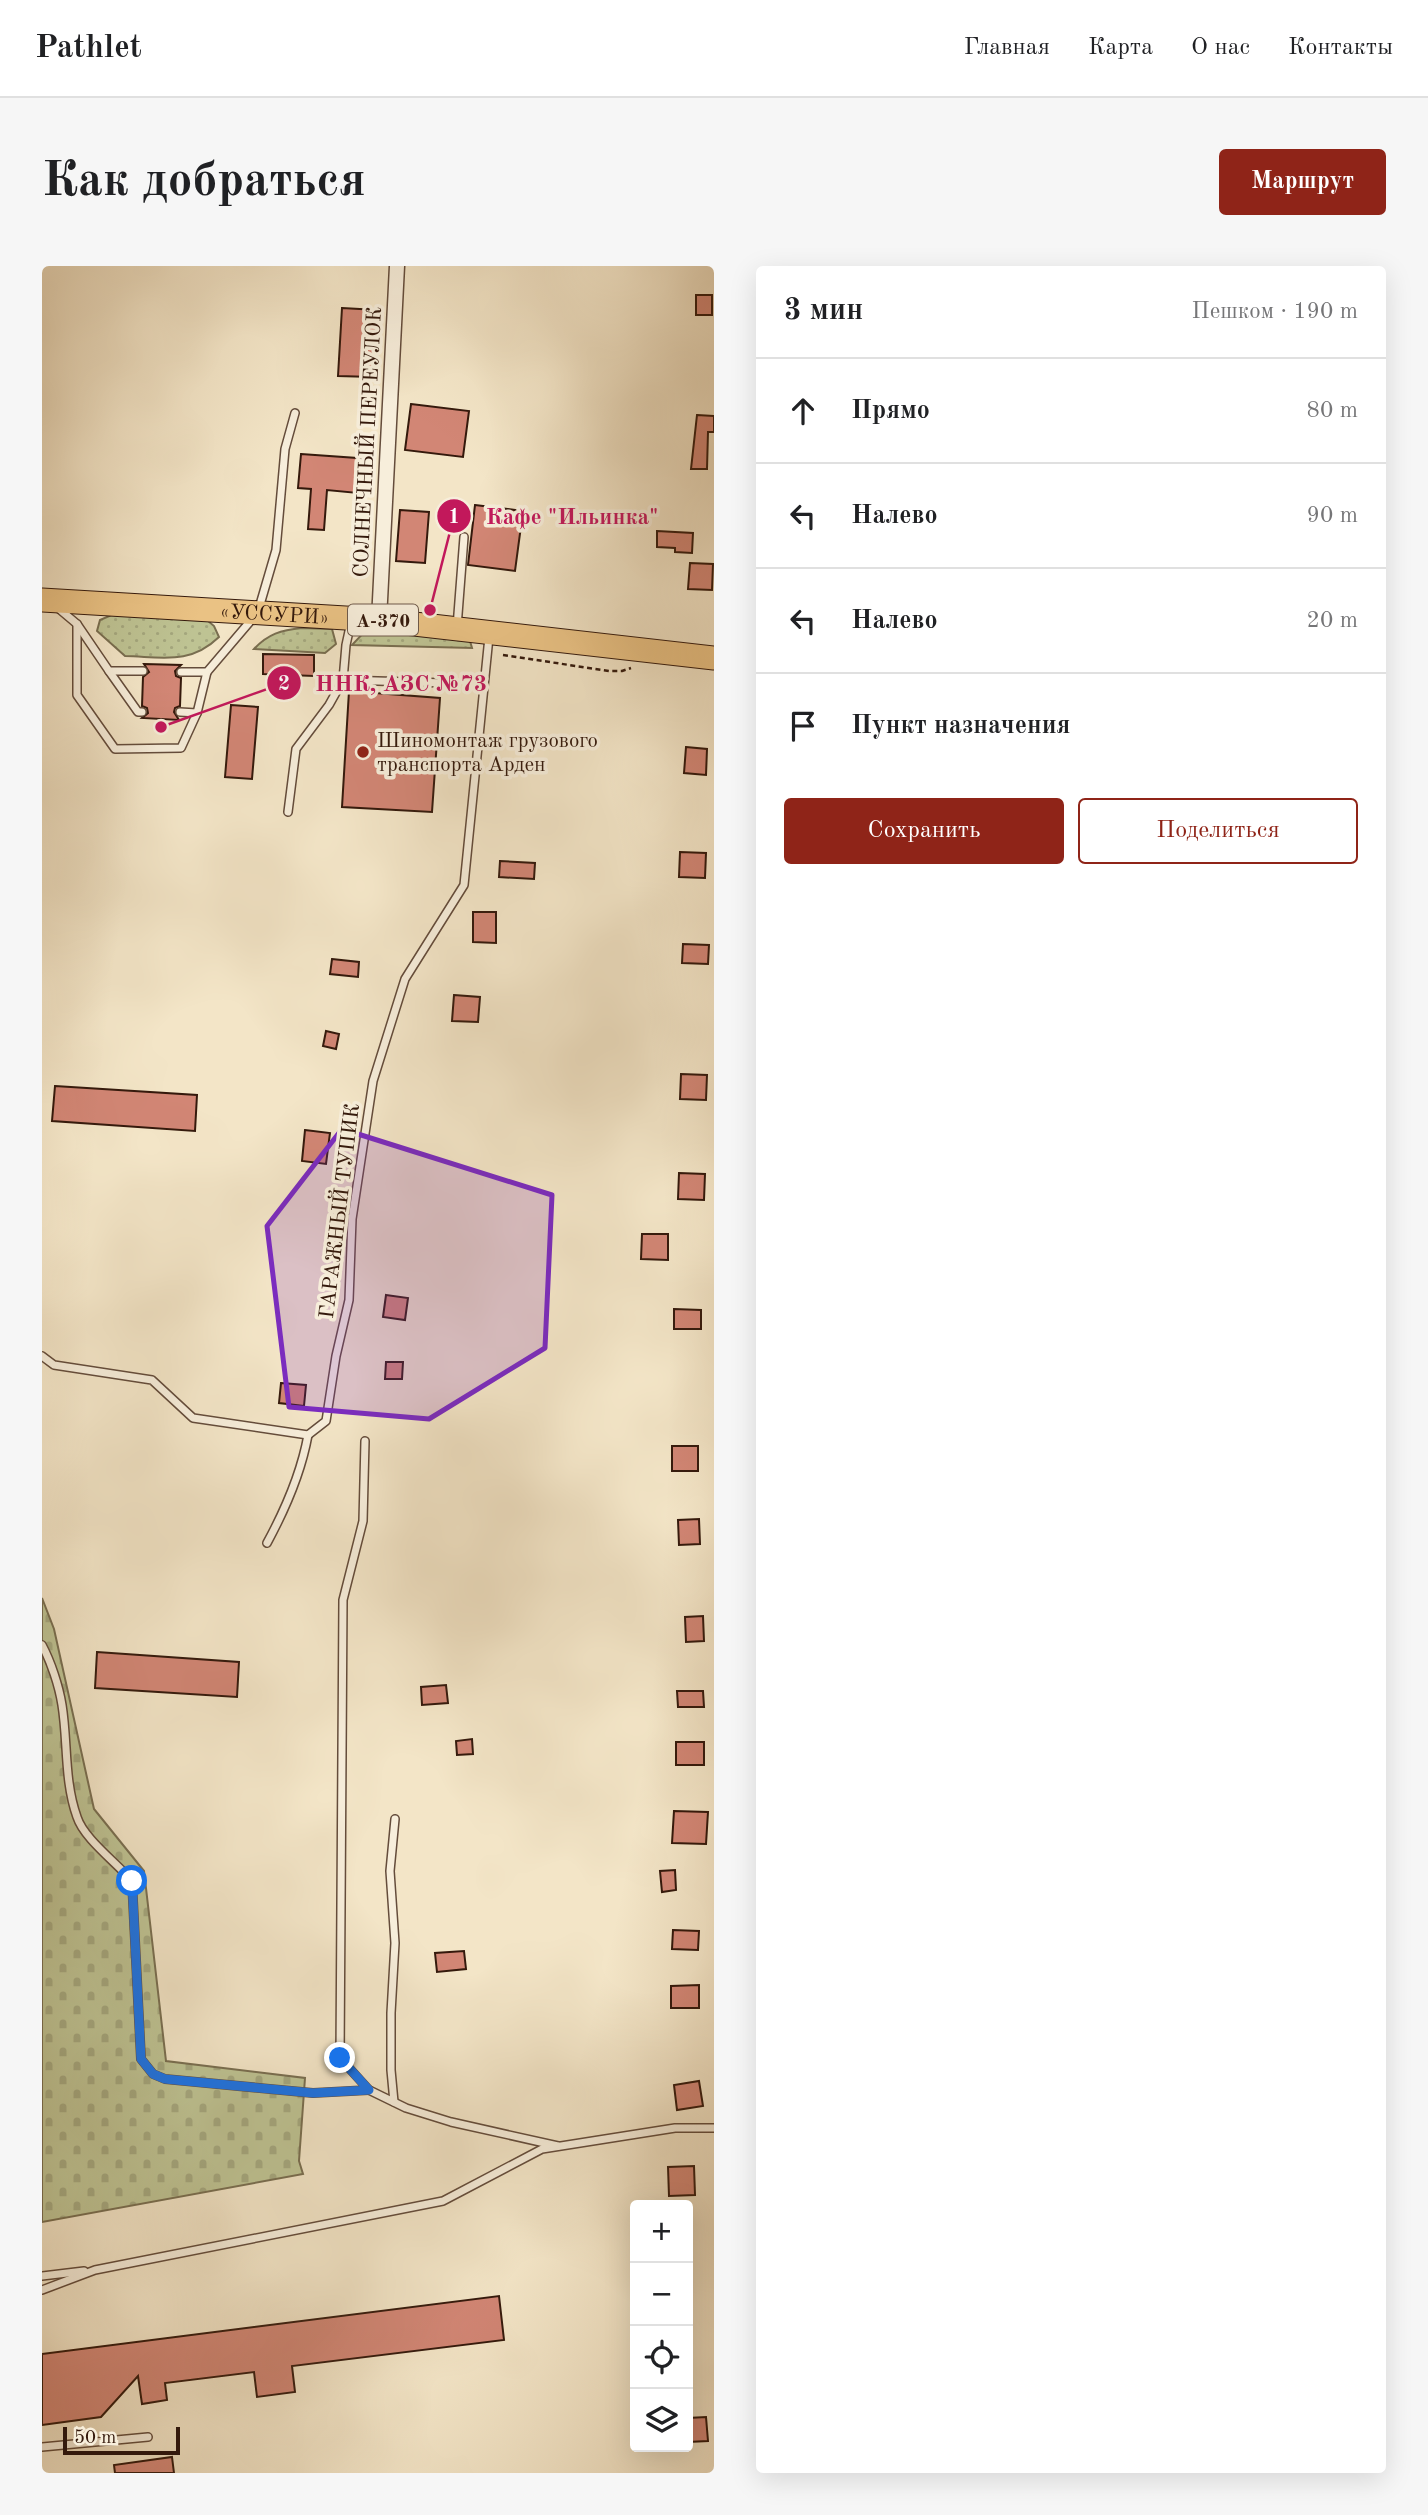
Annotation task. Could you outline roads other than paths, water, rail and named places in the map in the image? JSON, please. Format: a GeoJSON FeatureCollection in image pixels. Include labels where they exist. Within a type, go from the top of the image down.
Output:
{"type":"FeatureCollection","features":[{"type":"Feature","properties":{"kind":"highway","name":"«УССУРИ»"},"geometry":{"type":"LineString","coordinates":[[46,600],[379,620],[714,658]]}},
{"type":"Feature","properties":{"kind":"street","name":"СОЛНЕЧНЫЙ ПЕРЕУЛОК"},"geometry":{"type":"LineString","coordinates":[[379,620],[397,266]]}},
{"type":"Feature","properties":{"kind":"lane"},"geometry":{"type":"LineString","coordinates":[[77,624],[77,695],[115,749],[181,748],[197,713],[206,672],[258,612],[275,550],[285,449],[295,414]]}},
{"type":"Feature","properties":{"kind":"lane"},"geometry":{"type":"LineString","coordinates":[[457,628],[464,537]]}},
{"type":"Feature","properties":{"kind":"lane"},"geometry":{"type":"LineString","coordinates":[[46,600],[77,624],[138,712],[142,712]]}},
{"type":"Feature","properties":{"kind":"lane"},"geometry":{"type":"LineString","coordinates":[[288,812],[296,749],[329,705],[343,680],[352,618]]}},
{"type":"Feature","properties":{"kind":"lane","name":"ГАРАЖНЫЙ ТУПИК"},"geometry":{"type":"LineString","coordinates":[[308,1435],[326,1421],[336,1356],[349,1300],[352,1219],[373,1081],[405,979],[464,885],[490,631]]}},
{"type":"Feature","properties":{"kind":"lane"},"geometry":{"type":"LineString","coordinates":[[109,671],[143,671]]}},
{"type":"Feature","properties":{"kind":"lane"},"geometry":{"type":"LineString","coordinates":[[181,672],[206,672]]}},
{"type":"Feature","properties":{"kind":"lane"},"geometry":{"type":"LineString","coordinates":[[343,680],[446,683]]}},
{"type":"Feature","properties":{"kind":"lane"},"geometry":{"type":"LineString","coordinates":[[180,712],[197,713]]}},
{"type":"Feature","properties":{"kind":"lane"},"geometry":{"type":"LineString","coordinates":[[42,1356],[54,1366],[152,1380],[193,1418],[308,1435],[304,1460],[287,1506],[267,1543]]}},
{"type":"Feature","properties":{"kind":"lane"},"geometry":{"type":"LineString","coordinates":[[365,1440],[363,1521],[343,1600],[340,2058],[369,2090],[394,2102],[451,2122],[558,2146]]}},
{"type":"Feature","properties":{"kind":"lane"},"geometry":{"type":"LineString","coordinates":[[42,1644],[62,1704],[67,1769],[77,1819],[132,1881],[141,2059],[153,2074],[165,2079],[313,2093],[369,2090]]}},
{"type":"Feature","properties":{"kind":"lane"},"geometry":{"type":"LineString","coordinates":[[394,2102],[391,2013],[395,1942],[390,1871],[395,1819]]}},
{"type":"Feature","properties":{"kind":"lane"},"geometry":{"type":"LineString","coordinates":[[42,2276],[95,2270],[443,2200],[542,2149],[675,2128],[714,2128]]}},
{"type":"Feature","properties":{"kind":"lane"},"geometry":{"type":"LineString","coordinates":[[42,2290],[95,2270]]}},
{"type":"Feature","properties":{"kind":"lane"},"geometry":{"type":"LineString","coordinates":[[42,2447],[148,2437]]}},
{"type":"Feature","properties":{"kind":"place","name":"Кафе \"Ильинка\""},"geometry":{"type":"Point","coordinates":[430,610]}},
{"type":"Feature","properties":{"kind":"place","name":"ННК, АЗС №73"},"geometry":{"type":"Point","coordinates":[161,727]}},
{"type":"Feature","properties":{"kind":"place","name":"Шиномонтаж грузового транспорта Арден"},"geometry":{"type":"Point","coordinates":[363,752]}}]}
